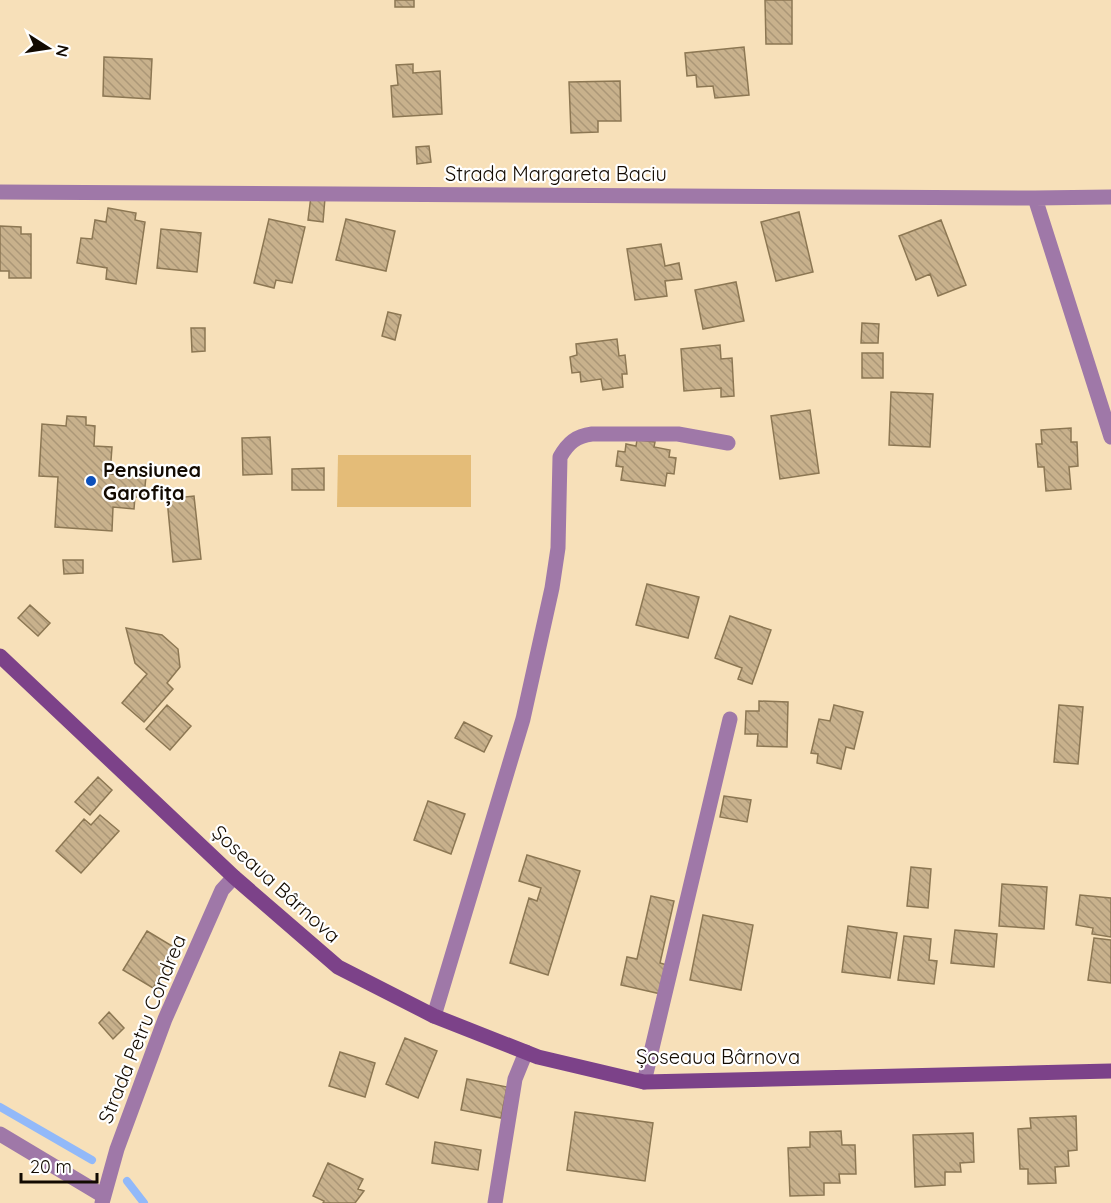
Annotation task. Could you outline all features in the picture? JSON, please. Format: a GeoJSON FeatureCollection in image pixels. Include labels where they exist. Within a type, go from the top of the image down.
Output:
{"type":"FeatureCollection","features":[{"type":"Feature","properties":{"kind":"main road","name":"Șoseaua Bârnova"},"geometry":{"type":"LineString","coordinates":[[0,656],[234,877],[338,967],[434,1016],[538,1057],[644,1082],[1111,1071]]}},
{"type":"Feature","properties":{"kind":"street","name":"Strada Margareta Baciu"},"geometry":{"type":"LineString","coordinates":[[0,192],[1111,197]]}},
{"type":"Feature","properties":{"kind":"street"},"geometry":{"type":"LineString","coordinates":[[1035,198],[1111,437]]}},
{"type":"Feature","properties":{"kind":"street"},"geometry":{"type":"LineString","coordinates":[[434,1016],[523,718],[552,588],[558,549],[560,457],[566,446],[580,436],[592,434],[678,434],[728,443]]}},
{"type":"Feature","properties":{"kind":"street"},"geometry":{"type":"LineString","coordinates":[[644,1082],[730,719]]}},
{"type":"Feature","properties":{"kind":"street","name":"Strada Petru Condrea"},"geometry":{"type":"LineString","coordinates":[[102,1199],[117,1149],[165,1019],[222,890],[234,877]]}},
{"type":"Feature","properties":{"kind":"street"},"geometry":{"type":"LineString","coordinates":[[495,1203],[515,1079],[526,1052]]}},
{"type":"Feature","properties":{"kind":"street"},"geometry":{"type":"LineString","coordinates":[[0,1134],[102,1199]]}},
{"type":"Feature","properties":{"kind":"shaded area"},"geometry":{"type":"Polygon","coordinates":[[[338,455],[471,455],[471,507],[337,507],[338,455]]]}},
{"type":"Feature","properties":{"kind":"building"},"geometry":{"type":"Polygon","coordinates":[[[395,0],[414,0],[414,7],[395,7],[395,0]]]}},
{"type":"Feature","properties":{"kind":"building"},"geometry":{"type":"Polygon","coordinates":[[[765,0],[792,0],[792,44],[766,44],[765,0]]]}},
{"type":"Feature","properties":{"kind":"building"},"geometry":{"type":"Polygon","coordinates":[[[744,47],[749,95],[715,98],[713,86],[697,87],[696,75],[687,76],[685,53],[744,47]]]}},
{"type":"Feature","properties":{"kind":"building"},"geometry":{"type":"Polygon","coordinates":[[[104,57],[152,59],[150,99],[103,96],[104,57]]]}},
{"type":"Feature","properties":{"kind":"building"},"geometry":{"type":"Polygon","coordinates":[[[413,64],[413,73],[440,71],[442,114],[393,117],[391,86],[398,85],[396,65],[413,64]]]}},
{"type":"Feature","properties":{"kind":"building"},"geometry":{"type":"Polygon","coordinates":[[[620,81],[621,121],[598,121],[598,132],[571,133],[569,82],[620,81]]]}},
{"type":"Feature","properties":{"kind":"building"},"geometry":{"type":"Polygon","coordinates":[[[429,146],[431,162],[417,164],[416,147],[429,146]]]}},
{"type":"Feature","properties":{"kind":"building"},"geometry":{"type":"Polygon","coordinates":[[[311,196],[325,198],[323,222],[308,220],[311,196]]]}},
{"type":"Feature","properties":{"kind":"building"},"geometry":{"type":"Polygon","coordinates":[[[108,208],[136,213],[135,220],[145,222],[136,284],[106,279],[107,268],[77,263],[81,238],[92,239],[95,220],[106,222],[108,208]]]}},
{"type":"Feature","properties":{"kind":"building"},"geometry":{"type":"Polygon","coordinates":[[[799,212],[813,272],[776,281],[761,222],[799,212]]]}},
{"type":"Feature","properties":{"kind":"building"},"geometry":{"type":"Polygon","coordinates":[[[269,219],[305,227],[292,283],[276,280],[274,288],[254,283],[269,219]]]}},
{"type":"Feature","properties":{"kind":"building"},"geometry":{"type":"Polygon","coordinates":[[[346,219],[395,231],[386,271],[336,260],[346,219]]]}},
{"type":"Feature","properties":{"kind":"building"},"geometry":{"type":"Polygon","coordinates":[[[941,220],[966,285],[938,296],[930,274],[916,280],[899,236],[941,220]]]}},
{"type":"Feature","properties":{"kind":"building"},"geometry":{"type":"Polygon","coordinates":[[[0,226],[21,227],[21,234],[31,234],[31,278],[9,278],[9,271],[0,271],[0,226]]]}},
{"type":"Feature","properties":{"kind":"building"},"geometry":{"type":"Polygon","coordinates":[[[161,229],[201,233],[197,272],[157,268],[161,229]]]}},
{"type":"Feature","properties":{"kind":"building"},"geometry":{"type":"Polygon","coordinates":[[[661,244],[665,266],[679,263],[682,279],[665,281],[667,296],[635,300],[627,249],[661,244]]]}},
{"type":"Feature","properties":{"kind":"building"},"geometry":{"type":"Polygon","coordinates":[[[736,282],[744,321],[703,329],[695,290],[736,282]]]}},
{"type":"Feature","properties":{"kind":"building"},"geometry":{"type":"Polygon","coordinates":[[[388,312],[401,315],[395,340],[382,336],[388,312]]]}},
{"type":"Feature","properties":{"kind":"building"},"geometry":{"type":"Polygon","coordinates":[[[862,323],[879,324],[878,343],[861,343],[862,323]]]}},
{"type":"Feature","properties":{"kind":"building"},"geometry":{"type":"Polygon","coordinates":[[[191,328],[205,328],[205,351],[192,352],[191,328]]]}},
{"type":"Feature","properties":{"kind":"building"},"geometry":{"type":"Polygon","coordinates":[[[617,339],[619,356],[625,355],[627,374],[622,374],[623,387],[603,390],[601,379],[581,382],[580,372],[572,373],[570,357],[577,355],[576,344],[617,339]]]}},
{"type":"Feature","properties":{"kind":"building"},"geometry":{"type":"Polygon","coordinates":[[[720,345],[721,359],[732,358],[734,396],[721,397],[721,388],[684,391],[681,349],[720,345]]]}},
{"type":"Feature","properties":{"kind":"building"},"geometry":{"type":"Polygon","coordinates":[[[862,353],[883,353],[883,378],[862,378],[862,353]]]}},
{"type":"Feature","properties":{"kind":"building"},"geometry":{"type":"Polygon","coordinates":[[[891,392],[933,394],[930,447],[889,445],[891,392]]]}},
{"type":"Feature","properties":{"kind":"building"},"geometry":{"type":"Polygon","coordinates":[[[810,410],[819,473],[780,479],[771,416],[810,410]]]}},
{"type":"Feature","properties":{"kind":"building"},"geometry":{"type":"Polygon","coordinates":[[[67,416],[86,417],[86,425],[95,426],[94,446],[112,447],[110,474],[146,476],[144,497],[135,497],[134,509],[113,507],[112,531],[55,527],[58,477],[39,476],[42,424],[66,426],[67,416]]]}},
{"type":"Feature","properties":{"kind":"building"},"geometry":{"type":"Polygon","coordinates":[[[1071,428],[1071,442],[1077,442],[1078,466],[1069,467],[1071,489],[1046,491],[1044,467],[1038,467],[1036,444],[1042,444],[1041,430],[1071,428]]]}},
{"type":"Feature","properties":{"kind":"building"},"geometry":{"type":"Polygon","coordinates":[[[270,437],[272,474],[243,475],[242,438],[270,437]]]}},
{"type":"Feature","properties":{"kind":"building"},"geometry":{"type":"Polygon","coordinates":[[[637,440],[655,442],[654,447],[670,450],[669,457],[676,458],[674,474],[667,473],[665,486],[621,480],[623,467],[616,466],[618,451],[625,452],[626,444],[636,446],[637,440]]]}},
{"type":"Feature","properties":{"kind":"building"},"geometry":{"type":"Polygon","coordinates":[[[324,468],[324,490],[292,490],[292,469],[324,468]]]}},
{"type":"Feature","properties":{"kind":"building"},"geometry":{"type":"Polygon","coordinates":[[[194,496],[201,559],[173,562],[167,499],[194,496]]]}},
{"type":"Feature","properties":{"kind":"building"},"geometry":{"type":"Polygon","coordinates":[[[63,560],[83,560],[83,573],[64,574],[63,560]]]}},
{"type":"Feature","properties":{"kind":"building"},"geometry":{"type":"Polygon","coordinates":[[[647,584],[699,597],[688,638],[636,625],[647,584]]]}},
{"type":"Feature","properties":{"kind":"building"},"geometry":{"type":"Polygon","coordinates":[[[30,605],[50,623],[38,636],[18,618],[30,605]]]}},
{"type":"Feature","properties":{"kind":"building"},"geometry":{"type":"Polygon","coordinates":[[[730,616],[771,630],[752,684],[738,679],[742,668],[715,658],[730,616]]]}},
{"type":"Feature","properties":{"kind":"building"},"geometry":{"type":"Polygon","coordinates":[[[126,628],[162,635],[178,649],[180,667],[167,683],[173,689],[144,722],[122,703],[147,674],[135,663],[126,628]]]}},
{"type":"Feature","properties":{"kind":"building"},"geometry":{"type":"Polygon","coordinates":[[[759,701],[788,702],[787,747],[757,746],[758,734],[745,734],[746,711],[759,711],[759,701]]]}},
{"type":"Feature","properties":{"kind":"building"},"geometry":{"type":"Polygon","coordinates":[[[167,705],[191,726],[170,750],[146,729],[167,705]]]}},
{"type":"Feature","properties":{"kind":"building"},"geometry":{"type":"Polygon","coordinates":[[[834,705],[863,712],[854,749],[846,747],[841,769],[817,763],[818,754],[811,753],[819,719],[830,721],[834,705]]]}},
{"type":"Feature","properties":{"kind":"building"},"geometry":{"type":"Polygon","coordinates":[[[1059,705],[1083,707],[1078,764],[1054,762],[1059,705]]]}},
{"type":"Feature","properties":{"kind":"building"},"geometry":{"type":"Polygon","coordinates":[[[464,722],[492,736],[484,752],[455,738],[464,722]]]}},
{"type":"Feature","properties":{"kind":"building"},"geometry":{"type":"Polygon","coordinates":[[[98,777],[112,790],[90,815],[75,802],[98,777]]]}},
{"type":"Feature","properties":{"kind":"building"},"geometry":{"type":"Polygon","coordinates":[[[724,796],[751,800],[747,822],[720,817],[724,796]]]}},
{"type":"Feature","properties":{"kind":"building"},"geometry":{"type":"Polygon","coordinates":[[[428,801],[465,814],[451,854],[414,840],[428,801]]]}},
{"type":"Feature","properties":{"kind":"building"},"geometry":{"type":"Polygon","coordinates":[[[100,815],[119,831],[81,873],[56,851],[84,819],[91,825],[100,815]]]}},
{"type":"Feature","properties":{"kind":"building"},"geometry":{"type":"Polygon","coordinates":[[[527,855],[580,871],[548,975],[510,963],[529,898],[537,901],[541,888],[519,881],[527,855]]]}},
{"type":"Feature","properties":{"kind":"building"},"geometry":{"type":"Polygon","coordinates":[[[911,867],[931,869],[928,908],[907,906],[911,867]]]}},
{"type":"Feature","properties":{"kind":"building"},"geometry":{"type":"Polygon","coordinates":[[[1002,884],[1047,887],[1044,929],[999,926],[1002,884]]]}},
{"type":"Feature","properties":{"kind":"building"},"geometry":{"type":"Polygon","coordinates":[[[1080,895],[1111,898],[1111,937],[1092,934],[1093,928],[1076,925],[1080,895]]]}},
{"type":"Feature","properties":{"kind":"building"},"geometry":{"type":"Polygon","coordinates":[[[651,896],[674,901],[660,963],[667,965],[661,994],[621,985],[627,957],[637,959],[651,896]]]}},
{"type":"Feature","properties":{"kind":"building"},"geometry":{"type":"Polygon","coordinates":[[[703,915],[753,925],[741,990],[690,980],[703,915]]]}},
{"type":"Feature","properties":{"kind":"building"},"geometry":{"type":"Polygon","coordinates":[[[848,926],[897,933],[890,978],[842,972],[848,926]]]}},
{"type":"Feature","properties":{"kind":"building"},"geometry":{"type":"Polygon","coordinates":[[[955,930],[997,934],[994,967],[951,963],[955,930]]]}},
{"type":"Feature","properties":{"kind":"building"},"geometry":{"type":"Polygon","coordinates":[[[147,931],[177,949],[153,988],[123,970],[147,931]]]}},
{"type":"Feature","properties":{"kind":"building"},"geometry":{"type":"Polygon","coordinates":[[[904,936],[931,939],[929,960],[937,961],[934,984],[898,980],[904,936]]]}},
{"type":"Feature","properties":{"kind":"building"},"geometry":{"type":"Polygon","coordinates":[[[1094,938],[1111,940],[1111,983],[1088,980],[1094,938]]]}},
{"type":"Feature","properties":{"kind":"building"},"geometry":{"type":"Polygon","coordinates":[[[109,1012],[124,1028],[113,1039],[99,1023],[109,1012]]]}},
{"type":"Feature","properties":{"kind":"building"},"geometry":{"type":"Polygon","coordinates":[[[405,1038],[437,1051],[418,1098],[386,1084],[405,1038]]]}},
{"type":"Feature","properties":{"kind":"building"},"geometry":{"type":"Polygon","coordinates":[[[340,1052],[375,1063],[365,1097],[329,1086],[340,1052]]]}},
{"type":"Feature","properties":{"kind":"building"},"geometry":{"type":"Polygon","coordinates":[[[467,1079],[507,1087],[501,1118],[461,1110],[467,1079]]]}},
{"type":"Feature","properties":{"kind":"building"},"geometry":{"type":"Polygon","coordinates":[[[575,1112],[653,1123],[645,1181],[567,1170],[575,1112]]]}},
{"type":"Feature","properties":{"kind":"building"},"geometry":{"type":"Polygon","coordinates":[[[1076,1116],[1077,1150],[1068,1151],[1069,1166],[1055,1167],[1056,1183],[1028,1184],[1028,1169],[1020,1169],[1018,1129],[1031,1128],[1030,1118],[1076,1116]]]}},
{"type":"Feature","properties":{"kind":"building"},"geometry":{"type":"Polygon","coordinates":[[[841,1131],[842,1145],[855,1145],[856,1174],[839,1174],[840,1183],[824,1183],[824,1195],[790,1196],[788,1148],[810,1147],[810,1132],[841,1131]]]}},
{"type":"Feature","properties":{"kind":"building"},"geometry":{"type":"Polygon","coordinates":[[[973,1133],[974,1162],[960,1163],[961,1172],[945,1172],[945,1185],[915,1187],[913,1135],[973,1133]]]}},
{"type":"Feature","properties":{"kind":"building"},"geometry":{"type":"Polygon","coordinates":[[[435,1142],[481,1150],[478,1170],[432,1163],[435,1142]]]}},
{"type":"Feature","properties":{"kind":"building"},"geometry":{"type":"Polygon","coordinates":[[[328,1163],[363,1179],[358,1189],[364,1191],[355,1203],[323,1203],[324,1201],[313,1196],[328,1163]]]}},
{"type":"Feature","properties":{"kind":"waterway"},"geometry":{"type":"LineString","coordinates":[[0,1107],[92,1160]]}},
{"type":"Feature","properties":{"kind":"waterway"},"geometry":{"type":"LineString","coordinates":[[127,1181],[144,1203]]}},
{"type":"Feature","properties":{"kind":"place","name":"Pensiunea Garofița"},"geometry":{"type":"Point","coordinates":[91,481]}}]}
